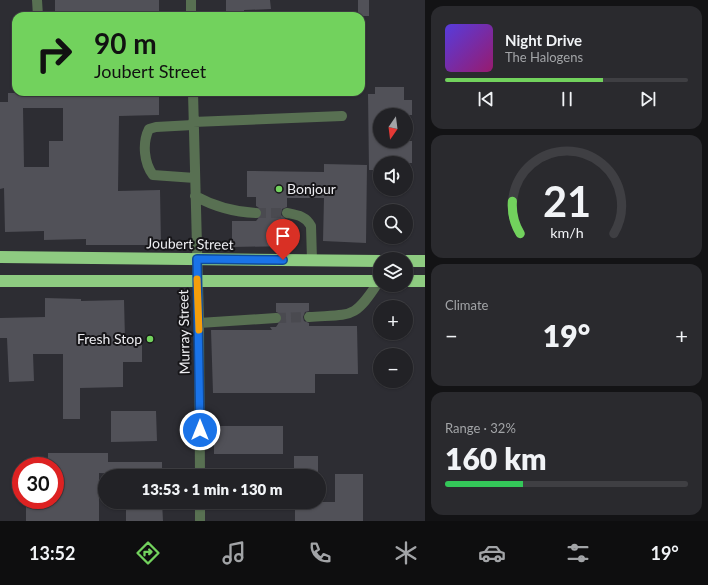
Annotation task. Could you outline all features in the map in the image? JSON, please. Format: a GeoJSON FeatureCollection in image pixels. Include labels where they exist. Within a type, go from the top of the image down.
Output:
{"type":"FeatureCollection","features":[{"type":"Feature","properties":{"kind":"highway","name":"Joubert Street"},"geometry":{"type":"LineString","coordinates":[[0,257],[373,261]]}},
{"type":"Feature","properties":{"kind":"highway"},"geometry":{"type":"LineString","coordinates":[[413,261],[425,261]]}},
{"type":"Feature","properties":{"kind":"highway"},"geometry":{"type":"LineString","coordinates":[[0,281],[373,281]]}},
{"type":"Feature","properties":{"kind":"highway"},"geometry":{"type":"LineString","coordinates":[[413,281],[425,281]]}},
{"type":"Feature","properties":{"kind":"street"},"geometry":{"type":"LineString","coordinates":[[37,0],[38,12]]}},
{"type":"Feature","properties":{"kind":"street"},"geometry":{"type":"LineString","coordinates":[[191,0],[191,12]]}},
{"type":"Feature","properties":{"kind":"street","name":"Murray Street"},"geometry":{"type":"LineString","coordinates":[[193,96],[199,323],[200,469]]}},
{"type":"Feature","properties":{"kind":"street"},"geometry":{"type":"LineString","coordinates":[[195,178],[153,175],[148,168],[146,145],[146,136],[149,129],[193,124],[342,116]]}},
{"type":"Feature","properties":{"kind":"street"},"geometry":{"type":"LineString","coordinates":[[195,196],[211,205],[236,212],[256,213]]}},
{"type":"Feature","properties":{"kind":"street"},"geometry":{"type":"LineString","coordinates":[[287,213],[300,215],[309,221],[311,226],[312,260]]}},
{"type":"Feature","properties":{"kind":"street"},"geometry":{"type":"LineString","coordinates":[[309,317],[350,314],[360,308],[373,290]]}},
{"type":"Feature","properties":{"kind":"street"},"geometry":{"type":"LineString","coordinates":[[199,323],[276,318]]}},
{"type":"Feature","properties":{"kind":"street"},"geometry":{"type":"LineString","coordinates":[[200,509],[200,521]]}},
{"type":"Feature","properties":{"kind":"building"},"geometry":{"type":"Polygon","coordinates":[[[55,0],[159,0],[159,12],[55,12],[55,0]]]}},
{"type":"Feature","properties":{"kind":"building"},"geometry":{"type":"Polygon","coordinates":[[[226,0],[270,0],[271,9],[226,12],[226,0]]]}},
{"type":"Feature","properties":{"kind":"building"},"geometry":{"type":"Polygon","coordinates":[[[358,0],[369,0],[369,16],[365,16],[365,12],[358,12],[358,0]]]}},
{"type":"Feature","properties":{"kind":"building"},"geometry":{"type":"Polygon","coordinates":[[[375,87],[404,87],[404,100],[412,100],[412,108],[373,108],[373,148],[412,148],[412,156],[373,156],[373,170],[369,170],[368,94],[375,94],[375,87]]]}},
{"type":"Feature","properties":{"kind":"building"},"geometry":{"type":"Polygon","coordinates":[[[8,93],[12,93],[12,96],[159,96],[159,115],[119,116],[118,191],[160,190],[161,245],[86,245],[86,239],[44,240],[44,231],[5,232],[4,188],[0,189],[0,102],[8,102],[8,93]],[[23,108],[24,167],[49,167],[49,141],[63,141],[63,108],[23,108]]]}},
{"type":"Feature","properties":{"kind":"building"},"geometry":{"type":"Polygon","coordinates":[[[324,164],[367,165],[366,243],[323,241],[324,198],[287,198],[287,207],[282,209],[281,215],[288,221],[292,221],[293,246],[232,247],[232,221],[256,221],[262,214],[262,210],[256,206],[256,197],[247,197],[247,171],[324,172],[324,164]]]}},
{"type":"Feature","properties":{"kind":"building"},"geometry":{"type":"Polygon","coordinates":[[[45,298],[81,299],[81,301],[124,300],[125,339],[142,339],[142,362],[123,362],[123,387],[80,388],[80,419],[63,419],[63,354],[33,354],[34,381],[9,382],[7,338],[0,338],[0,318],[45,317],[45,298]]]}},
{"type":"Feature","properties":{"kind":"building"},"geometry":{"type":"Polygon","coordinates":[[[276,303],[309,303],[309,311],[305,312],[303,317],[304,321],[309,323],[309,326],[357,326],[358,374],[315,374],[315,393],[213,393],[211,330],[272,330],[270,327],[276,327],[282,318],[281,314],[276,312],[276,303]]]}},
{"type":"Feature","properties":{"kind":"building"},"geometry":{"type":"Polygon","coordinates":[[[111,411],[156,411],[157,441],[111,442],[111,411]]]}},
{"type":"Feature","properties":{"kind":"building"},"geometry":{"type":"Polygon","coordinates":[[[214,426],[283,426],[283,454],[214,454],[214,426]]]}},
{"type":"Feature","properties":{"kind":"building"},"geometry":{"type":"Polygon","coordinates":[[[48,453],[108,453],[108,462],[162,462],[162,469],[98,469],[99,521],[26,521],[26,509],[64,509],[64,457],[48,457],[48,453]]]}},
{"type":"Feature","properties":{"kind":"building"},"geometry":{"type":"Polygon","coordinates":[[[294,456],[318,456],[318,469],[294,469],[294,456]]]}},
{"type":"Feature","properties":{"kind":"building"},"geometry":{"type":"Polygon","coordinates":[[[335,474],[363,474],[363,521],[295,521],[295,509],[326,509],[326,502],[335,502],[335,474]]]}},
{"type":"Feature","properties":{"kind":"building"},"geometry":{"type":"Polygon","coordinates":[[[126,509],[162,509],[163,521],[126,521],[126,509]]]}},
{"type":"Feature","properties":{"kind":"tunnel"},"geometry":{"type":"LineString","coordinates":[[256,213],[287,213]]}},
{"type":"Feature","properties":{"kind":"tunnel"},"geometry":{"type":"LineString","coordinates":[[276,318],[309,317]]}},
{"type":"Feature","properties":{"kind":"slow traffic"},"geometry":{"type":"LineString","coordinates":[[197,279],[199,330]]}},
{"type":"Feature","properties":{"kind":"place","name":"Bonjour"},"geometry":{"type":"Point","coordinates":[279,189]}},
{"type":"Feature","properties":{"kind":"place","name":"Fresh Stop"},"geometry":{"type":"Point","coordinates":[150,339]}},
{"type":"Feature","properties":{"kind":"route"},"geometry":{"type":"LineString","coordinates":[[200,430],[197,259],[283,260]]}}]}
